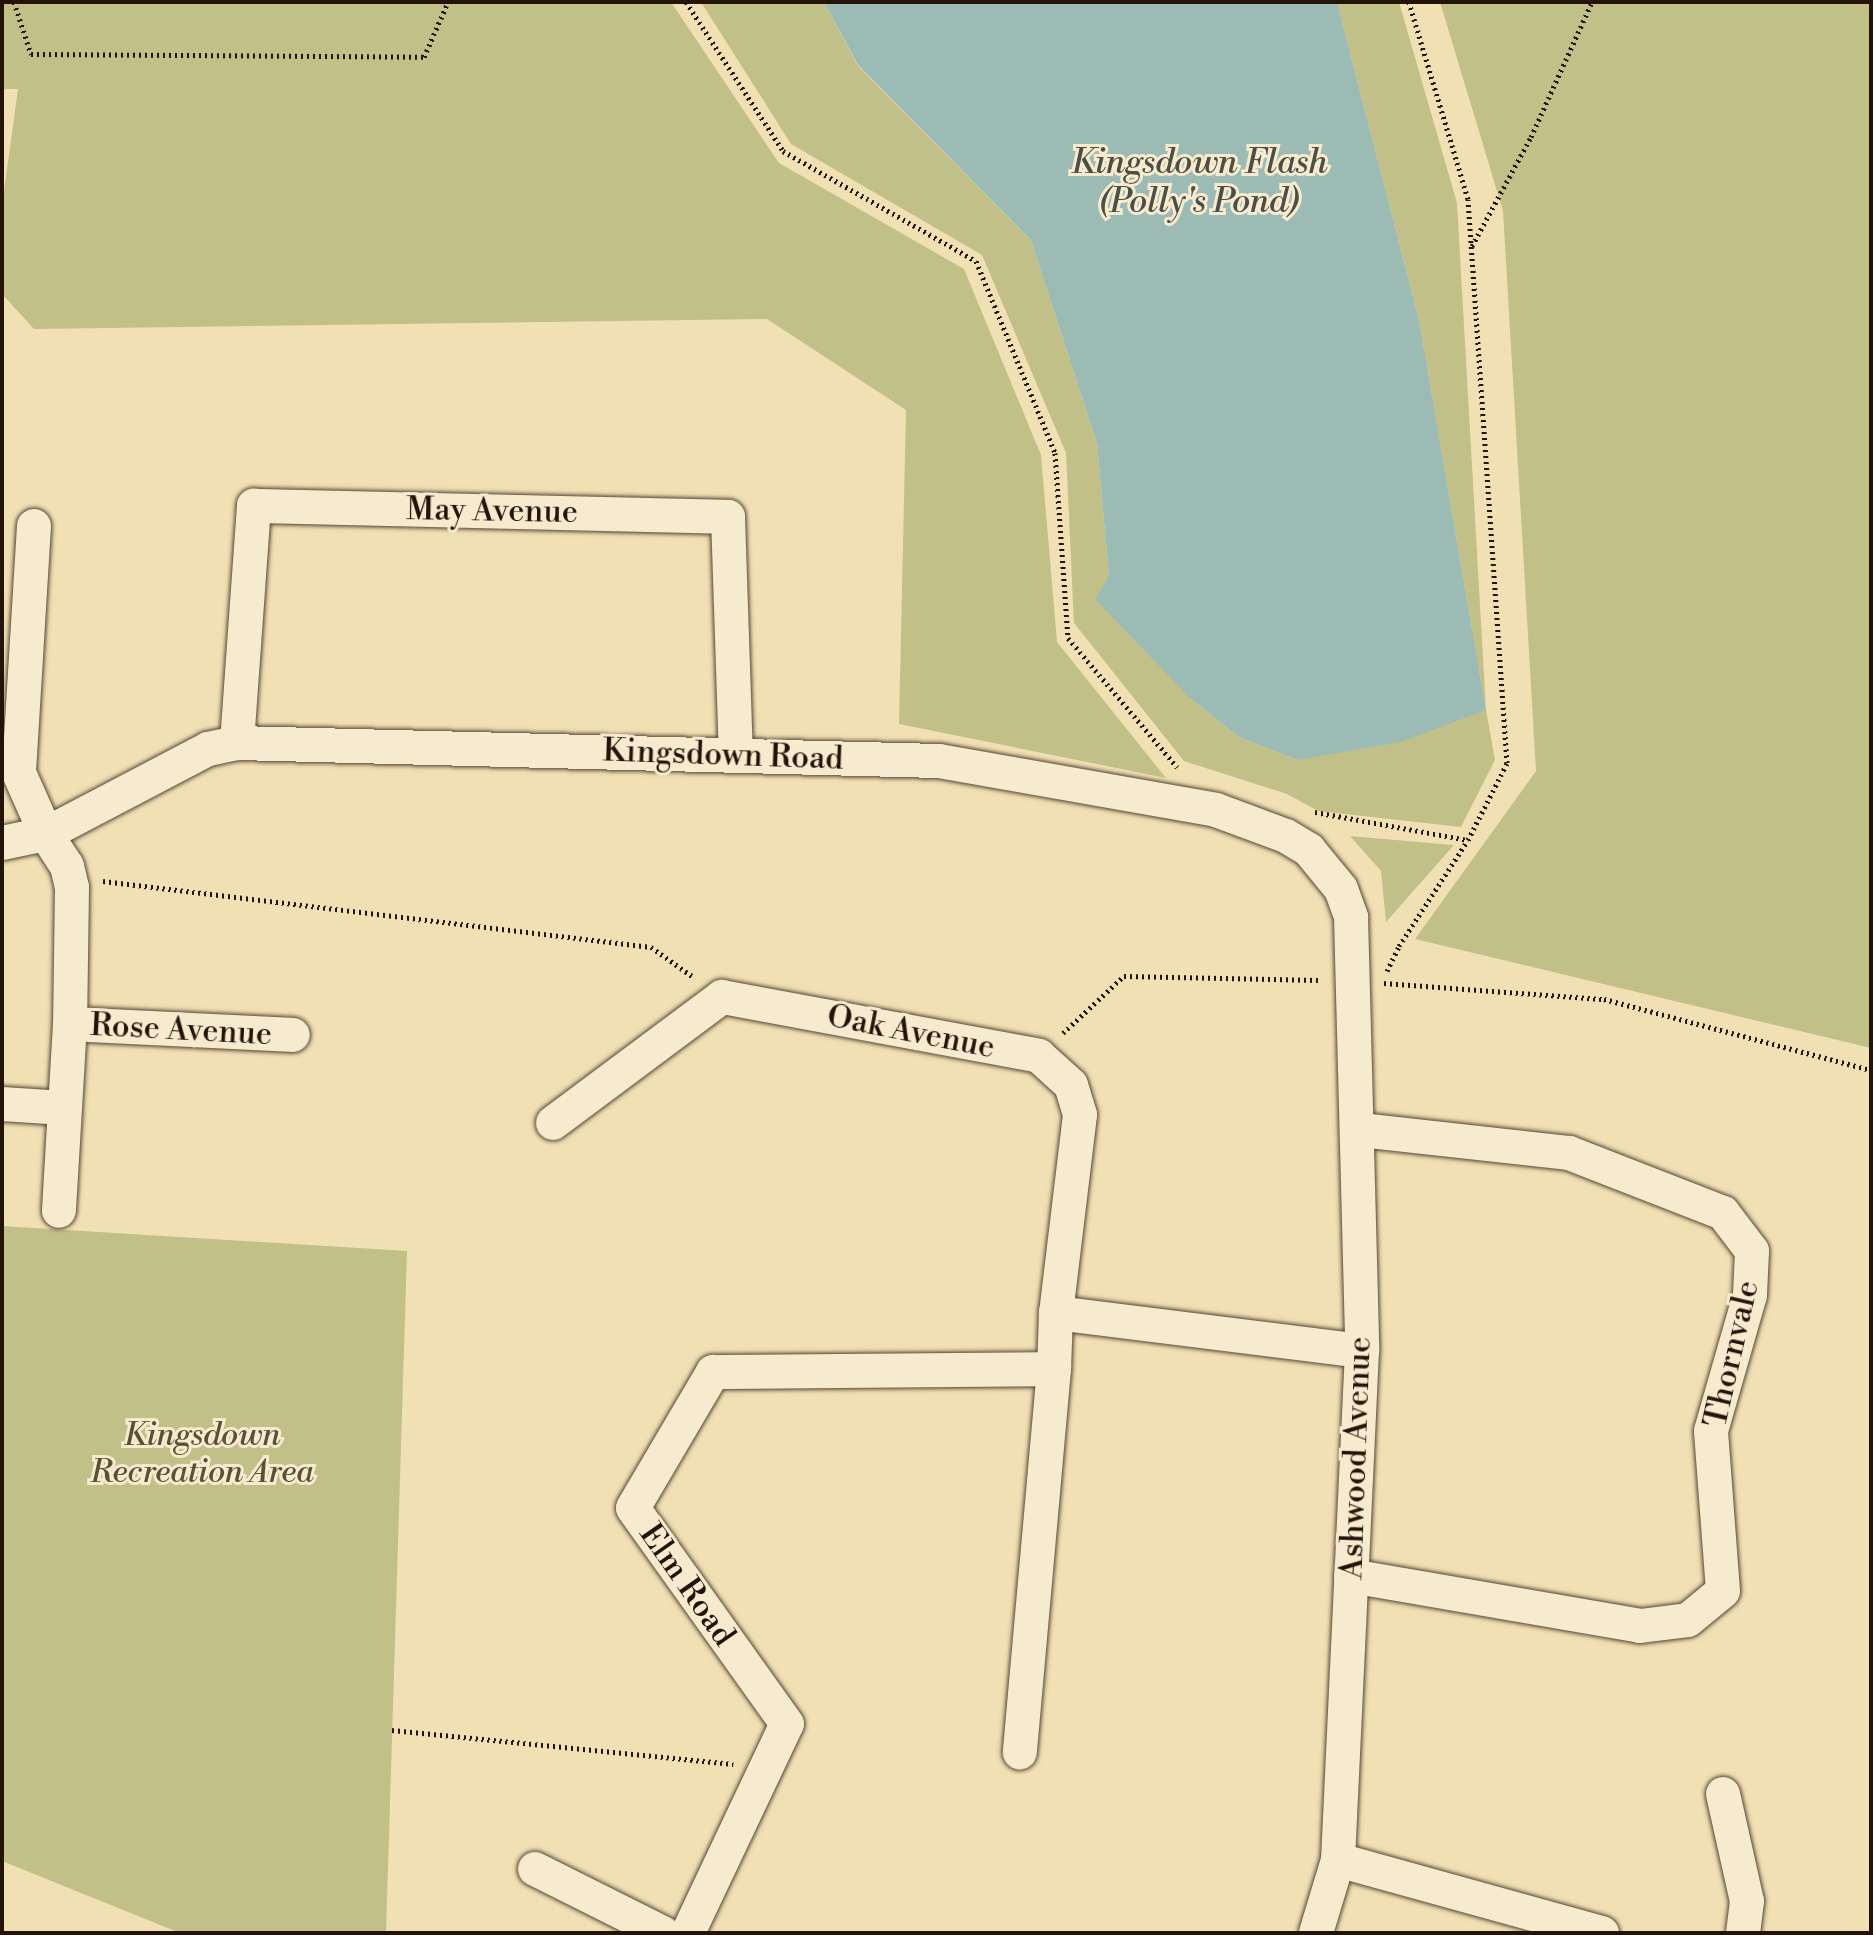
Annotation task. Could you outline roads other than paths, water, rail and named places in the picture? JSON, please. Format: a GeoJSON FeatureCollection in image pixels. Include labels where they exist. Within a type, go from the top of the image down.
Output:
{"type":"FeatureCollection","features":[{"type":"Feature","properties":{"kind":"street","name":"May Avenue"},"geometry":{"type":"LineString","coordinates":[[237,743],[254,506],[665,515],[728,517],[736,755]]}},
{"type":"Feature","properties":{"kind":"street"},"geometry":{"type":"LineString","coordinates":[[34,526],[19,773],[46,834],[70,877],[70,1024],[59,1211]]}},
{"type":"Feature","properties":{"kind":"street","name":"Kingsdown Road"},"geometry":{"type":"LineString","coordinates":[[2,843],[46,834],[208,749],[237,743],[939,761],[1227,814],[1286,836],[1309,850],[1341,889],[1351,917],[1351,980]]}},
{"type":"Feature","properties":{"kind":"street","name":"Ashwood Avenue"},"geometry":{"type":"LineString","coordinates":[[1316,1933],[1338,1860],[1362,1351],[1359,1130],[1351,980]]}},
{"type":"Feature","properties":{"kind":"street","name":"Oak Avenue"},"geometry":{"type":"LineString","coordinates":[[553,1123],[722,997],[1039,1056],[1071,1085],[1080,1115],[1056,1313],[1054,1369],[1020,1752]]}},
{"type":"Feature","properties":{"kind":"street","name":"Rose Avenue"},"geometry":{"type":"LineString","coordinates":[[70,1024],[293,1035]]}},
{"type":"Feature","properties":{"kind":"street"},"geometry":{"type":"LineString","coordinates":[[2,1104],[64,1108]]}},
{"type":"Feature","properties":{"kind":"street","name":"Thornvale"},"geometry":{"type":"LineString","coordinates":[[1351,1576],[1640,1626],[1688,1620],[1723,1591],[1711,1431],[1750,1295],[1752,1251],[1723,1213],[1569,1153],[1359,1130]]}},
{"type":"Feature","properties":{"kind":"street"},"geometry":{"type":"LineString","coordinates":[[1056,1313],[1362,1351]]}},
{"type":"Feature","properties":{"kind":"street","name":"Elm Road"},"geometry":{"type":"LineString","coordinates":[[688,1933],[787,1724],[633,1508],[713,1372],[1054,1369]]}},
{"type":"Feature","properties":{"kind":"street"},"geometry":{"type":"LineString","coordinates":[[1723,1794],[1747,1901],[1743,1933]]}},
{"type":"Feature","properties":{"kind":"street"},"geometry":{"type":"LineString","coordinates":[[1338,1860],[1602,1933]]}},
{"type":"Feature","properties":{"kind":"street"},"geometry":{"type":"LineString","coordinates":[[535,1869],[663,1933]]}},
{"type":"Feature","properties":{"kind":"water","name":"Kingsdown Flash (Polly's Pond)"},"geometry":{"type":"Polygon","coordinates":[[[824,2],[1337,2],[1419,320],[1486,710],[1401,742],[1297,760],[1239,737],[1191,699],[1095,599],[1109,576],[1097,444],[1031,240],[858,65],[824,2]]]}},
{"type":"Feature","properties":{"kind":"park label","name":"Kingsdown Recreation Area"},"geometry":{"type":"Point","coordinates":[202,1454]}}]}
